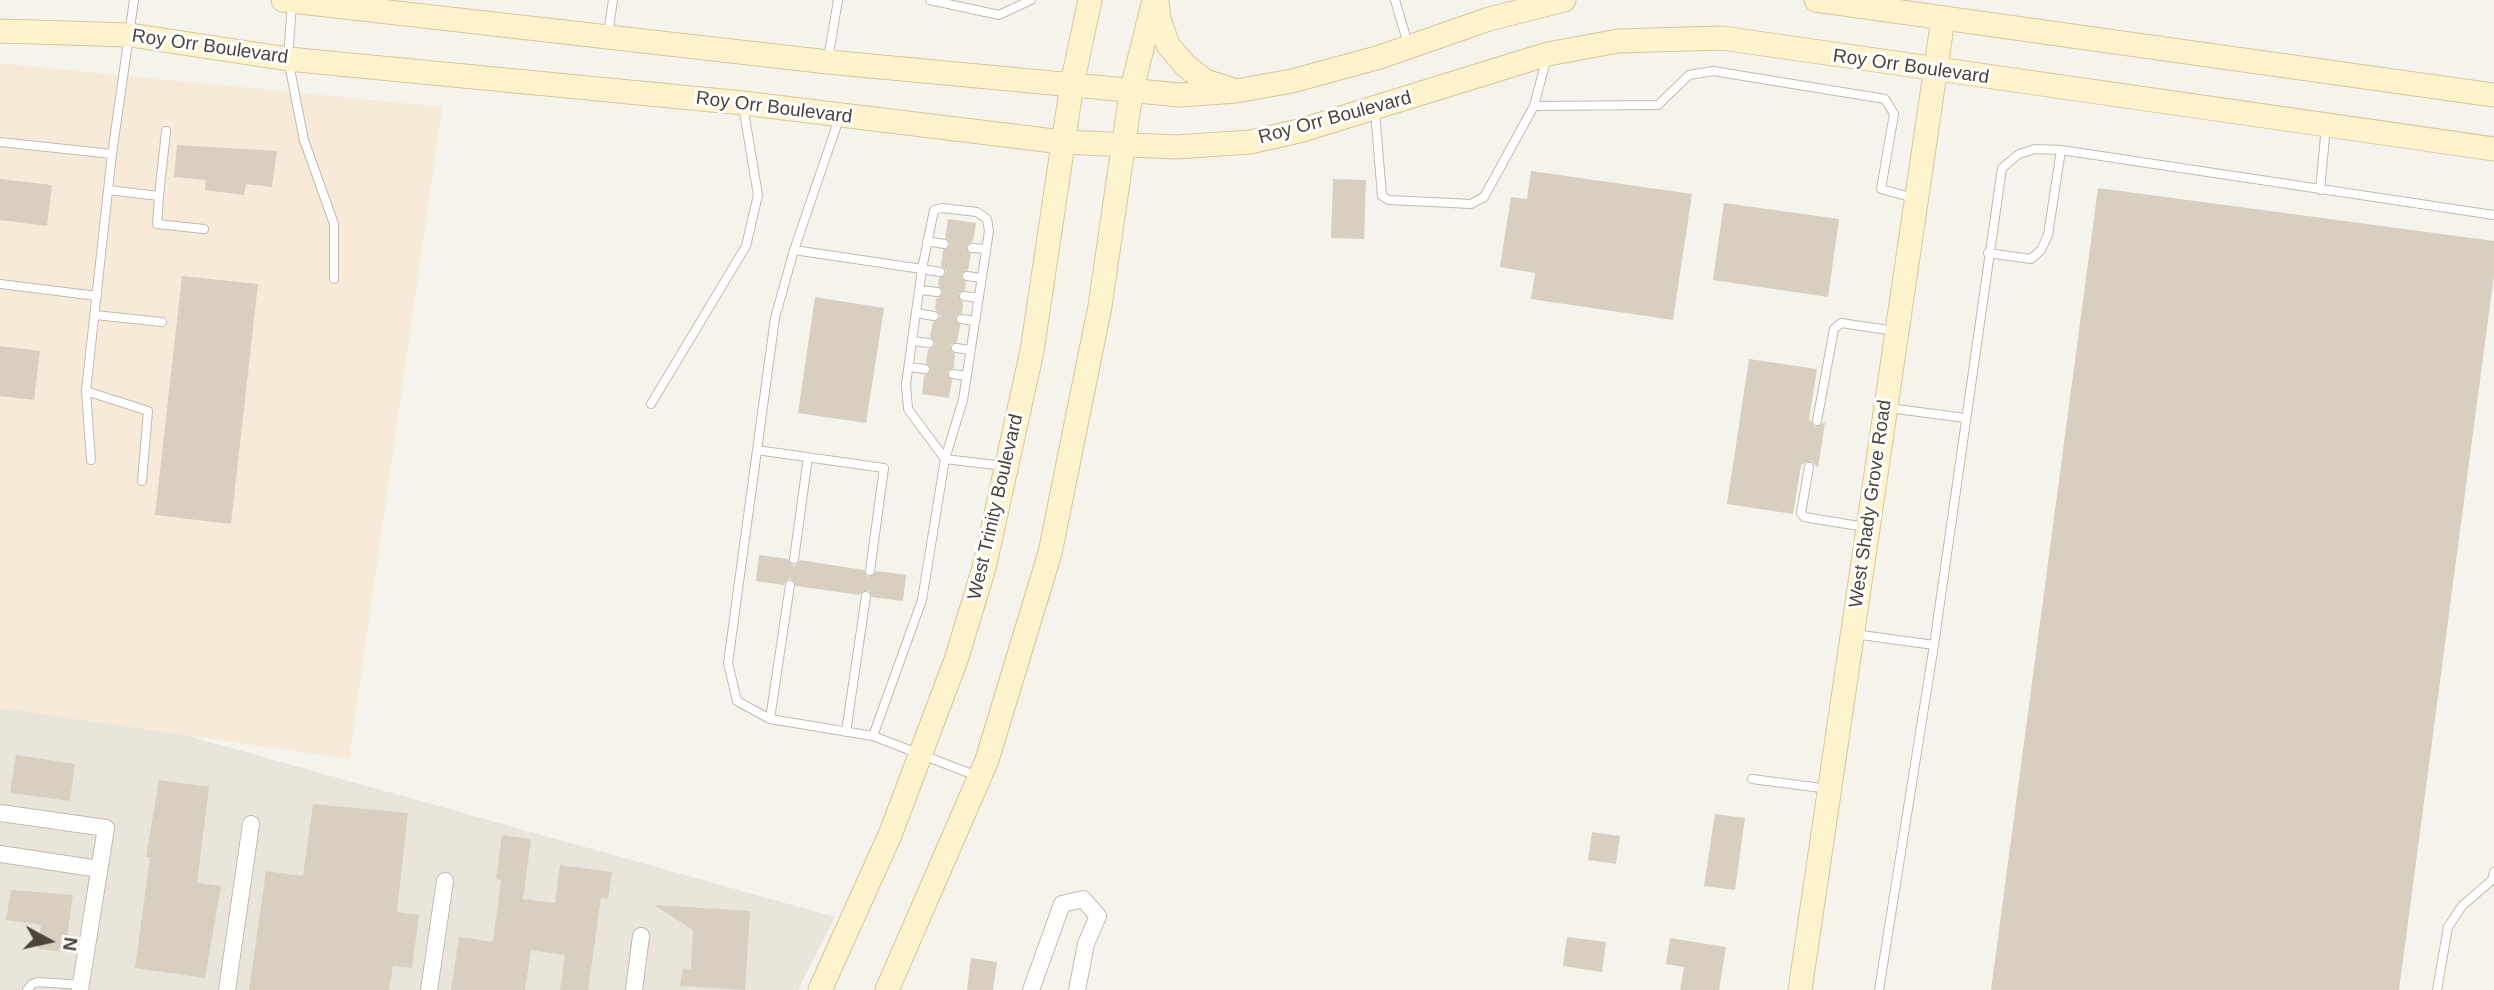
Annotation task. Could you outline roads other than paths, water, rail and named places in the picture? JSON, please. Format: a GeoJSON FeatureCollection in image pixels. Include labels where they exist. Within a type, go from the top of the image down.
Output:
{"type":"FeatureCollection","features":[{"type":"Feature","properties":{"kind":"main road"},"geometry":{"type":"LineString","coordinates":[[283,0],[828,62],[1180,96],[1236,91],[1292,81],[1489,19],[1563,0]]}},
{"type":"Feature","properties":{"kind":"main road","name":"West Trinity Boulevard"},"geometry":{"type":"LineString","coordinates":[[820,990],[890,835],[922,753],[956,660],[984,568],[1032,351],[1062,142],[1090,0]]}},
{"type":"Feature","properties":{"kind":"main road"},"geometry":{"type":"LineString","coordinates":[[1155,0],[1168,45],[1185,65],[1205,81],[1236,91]]}},
{"type":"Feature","properties":{"kind":"main road"},"geometry":{"type":"LineString","coordinates":[[887,990],[980,777],[1013,678],[1055,530],[1100,306],[1131,93],[1155,0]]}},
{"type":"Feature","properties":{"kind":"main road"},"geometry":{"type":"LineString","coordinates":[[1816,0],[2494,95]]}},
{"type":"Feature","properties":{"kind":"main road","name":"West Shady Grove Road"},"geometry":{"type":"LineString","coordinates":[[1800,990],[1943,19]]}},
{"type":"Feature","properties":{"kind":"main road","name":"Roy Orr Boulevard"},"geometry":{"type":"LineString","coordinates":[[0,31],[130,35],[288,59],[743,103],[1062,142],[1176,147],[1250,142],[1375,108],[1548,54],[1618,41],[1722,38],[1935,71],[2494,149]]}},
{"type":"Feature","properties":{"kind":"street"},"geometry":{"type":"LineString","coordinates":[[0,813],[106,828],[81,988]]}},
{"type":"Feature","properties":{"kind":"street"},"geometry":{"type":"LineString","coordinates":[[227,990],[251,824]]}},
{"type":"Feature","properties":{"kind":"street"},"geometry":{"type":"LineString","coordinates":[[0,854],[99,869]]}},
{"type":"Feature","properties":{"kind":"street"},"geometry":{"type":"LineString","coordinates":[[429,990],[445,881]]}},
{"type":"Feature","properties":{"kind":"street"},"geometry":{"type":"LineString","coordinates":[[1031,990],[1062,904],[1083,899],[1098,916],[1086,944],[1077,990]]}},
{"type":"Feature","properties":{"kind":"street"},"geometry":{"type":"LineString","coordinates":[[634,990],[641,936]]}},
{"type":"Feature","properties":{"kind":"lane"},"geometry":{"type":"LineString","coordinates":[[91,460],[86,391],[112,154],[134,0]]}},
{"type":"Feature","properties":{"kind":"lane"},"geometry":{"type":"LineString","coordinates":[[292,0],[288,59],[304,140],[334,225],[334,279]]}},
{"type":"Feature","properties":{"kind":"lane"},"geometry":{"type":"LineString","coordinates":[[607,37],[613,0]]}},
{"type":"Feature","properties":{"kind":"lane"},"geometry":{"type":"LineString","coordinates":[[828,62],[838,0]]}},
{"type":"Feature","properties":{"kind":"lane"},"geometry":{"type":"LineString","coordinates":[[930,0],[999,15],[1031,0]]}},
{"type":"Feature","properties":{"kind":"lane"},"geometry":{"type":"LineString","coordinates":[[1395,0],[1408,46]]}},
{"type":"Feature","properties":{"kind":"lane"},"geometry":{"type":"LineString","coordinates":[[1375,108],[1382,196],[1389,200],[1471,204],[1484,197],[1534,106],[1548,54]]}},
{"type":"Feature","properties":{"kind":"lane"},"geometry":{"type":"LineString","coordinates":[[1534,106],[1658,105],[1689,75],[1713,71],[1885,99],[1894,114],[1881,189],[1885,193],[1916,198]]}},
{"type":"Feature","properties":{"kind":"lane"},"geometry":{"type":"LineString","coordinates":[[651,404],[746,246],[758,195],[743,103]]}},
{"type":"Feature","properties":{"kind":"lane"},"geometry":{"type":"LineString","coordinates":[[840,116],[794,250],[775,318],[728,663],[737,701],[770,719],[873,736],[980,777]]}},
{"type":"Feature","properties":{"kind":"lane"},"geometry":{"type":"LineString","coordinates":[[2320,190],[2326,126]]}},
{"type":"Feature","properties":{"kind":"lane"},"geometry":{"type":"LineString","coordinates":[[166,131],[157,223],[204,229]]}},
{"type":"Feature","properties":{"kind":"lane"},"geometry":{"type":"LineString","coordinates":[[0,142],[112,154]]}},
{"type":"Feature","properties":{"kind":"lane"},"geometry":{"type":"LineString","coordinates":[[1879,990],[1934,645],[2001,167],[2019,154],[2035,149],[2061,150],[2494,215]]}},
{"type":"Feature","properties":{"kind":"lane"},"geometry":{"type":"LineString","coordinates":[[1988,253],[2031,259],[2041,250],[2048,235],[2061,150]]}},
{"type":"Feature","properties":{"kind":"lane"},"geometry":{"type":"LineString","coordinates":[[108,190],[159,195]]}},
{"type":"Feature","properties":{"kind":"lane"},"geometry":{"type":"LineString","coordinates":[[873,736],[922,600],[945,458],[964,400],[989,231],[986,219],[978,212],[942,208],[934,210],[912,341],[908,409],[945,458],[1007,467]]}},
{"type":"Feature","properties":{"kind":"lane"},"geometry":{"type":"LineString","coordinates":[[927,241],[944,244]]}},
{"type":"Feature","properties":{"kind":"lane"},"geometry":{"type":"LineString","coordinates":[[972,248],[986,249]]}},
{"type":"Feature","properties":{"kind":"lane"},"geometry":{"type":"LineString","coordinates":[[794,250],[940,272]]}},
{"type":"Feature","properties":{"kind":"lane"},"geometry":{"type":"LineString","coordinates":[[968,276],[982,278]]}},
{"type":"Feature","properties":{"kind":"lane"},"geometry":{"type":"LineString","coordinates":[[0,284],[97,296]]}},
{"type":"Feature","properties":{"kind":"lane"},"geometry":{"type":"LineString","coordinates":[[920,290],[937,292]]}},
{"type":"Feature","properties":{"kind":"lane"},"geometry":{"type":"LineString","coordinates":[[964,296],[979,298]]}},
{"type":"Feature","properties":{"kind":"lane"},"geometry":{"type":"LineString","coordinates":[[916,313],[934,316]]}},
{"type":"Feature","properties":{"kind":"lane"},"geometry":{"type":"LineString","coordinates":[[95,315],[162,322]]}},
{"type":"Feature","properties":{"kind":"lane"},"geometry":{"type":"LineString","coordinates":[[961,319],[975,321]]}},
{"type":"Feature","properties":{"kind":"lane"},"geometry":{"type":"LineString","coordinates":[[1817,421],[1833,328],[1841,323],[1897,331]]}},
{"type":"Feature","properties":{"kind":"lane"},"geometry":{"type":"LineString","coordinates":[[912,341],[929,343]]}},
{"type":"Feature","properties":{"kind":"lane"},"geometry":{"type":"LineString","coordinates":[[956,348],[971,350]]}},
{"type":"Feature","properties":{"kind":"lane"},"geometry":{"type":"LineString","coordinates":[[909,367],[925,369]]}},
{"type":"Feature","properties":{"kind":"lane"},"geometry":{"type":"LineString","coordinates":[[953,374],[967,376]]}},
{"type":"Feature","properties":{"kind":"lane"},"geometry":{"type":"LineString","coordinates":[[86,391],[148,411],[142,481]]}},
{"type":"Feature","properties":{"kind":"lane"},"geometry":{"type":"LineString","coordinates":[[1886,407],[1965,418]]}},
{"type":"Feature","properties":{"kind":"lane"},"geometry":{"type":"LineString","coordinates":[[757,450],[884,468],[870,571]]}},
{"type":"Feature","properties":{"kind":"lane"},"geometry":{"type":"LineString","coordinates":[[794,559],[808,457]]}},
{"type":"Feature","properties":{"kind":"lane"},"geometry":{"type":"LineString","coordinates":[[1809,467],[1801,513],[1804,517],[1868,527]]}},
{"type":"Feature","properties":{"kind":"lane"},"geometry":{"type":"LineString","coordinates":[[770,719],[790,585]]}},
{"type":"Feature","properties":{"kind":"lane"},"geometry":{"type":"LineString","coordinates":[[846,732],[866,596]]}},
{"type":"Feature","properties":{"kind":"lane"},"geometry":{"type":"LineString","coordinates":[[1852,634],[1934,645]]}},
{"type":"Feature","properties":{"kind":"lane"},"geometry":{"type":"LineString","coordinates":[[1752,779],[1829,789]]}},
{"type":"Feature","properties":{"kind":"lane"},"geometry":{"type":"LineString","coordinates":[[2437,990],[2448,927],[2462,906],[2492,880],[2494,872]]}},
{"type":"Feature","properties":{"kind":"lane"},"geometry":{"type":"LineString","coordinates":[[27,990],[38,982],[81,988]]}}]}
